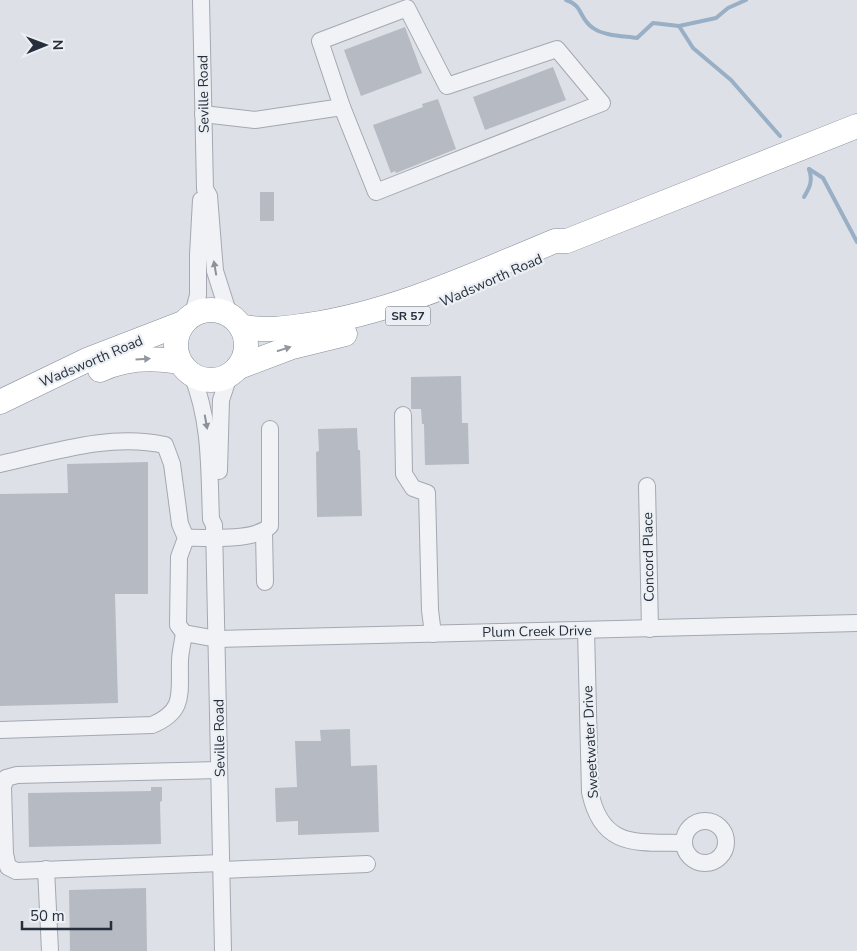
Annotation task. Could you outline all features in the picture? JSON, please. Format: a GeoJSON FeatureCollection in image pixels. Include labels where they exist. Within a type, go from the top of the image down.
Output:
{"type":"FeatureCollection","features":[{"type":"Feature","properties":{"kind":"highway","name":"Wadsworth Road"},"geometry":{"type":"LineString","coordinates":[[0,402],[87,360],[208,309],[260,330],[322,323],[371,312],[433,292],[556,241],[566,241],[857,126]]}},
{"type":"Feature","properties":{"kind":"highway","name":"Wadsworth Road"},"geometry":{"type":"LineString","coordinates":[[0,414],[119,363],[148,358],[186,369],[214,380],[292,347],[374,327],[424,310],[561,249],[566,241]]}},
{"type":"Feature","properties":{"kind":"highway"},"geometry":{"type":"LineString","coordinates":[[186,369],[175,346],[178,330],[188,318]]}},
{"type":"Feature","properties":{"kind":"highway"},"geometry":{"type":"LineString","coordinates":[[234,371],[246,347],[235,320]]}},
{"type":"Feature","properties":{"kind":"street","name":"Seville Road"},"geometry":{"type":"LineString","coordinates":[[200,0],[205,189],[209,196],[215,271],[235,320]]}},
{"type":"Feature","properties":{"kind":"street"},"geometry":{"type":"LineString","coordinates":[[407,8],[447,86],[557,49],[602,103],[376,192],[342,107],[320,41],[407,8]]}},
{"type":"Feature","properties":{"kind":"street"},"geometry":{"type":"LineString","coordinates":[[203,114],[255,120],[342,107]]}},
{"type":"Feature","properties":{"kind":"street","name":"Seville Road"},"geometry":{"type":"LineString","coordinates":[[188,318],[198,295],[201,196],[205,189]]}},
{"type":"Feature","properties":{"kind":"street","name":"Seville Road"},"geometry":{"type":"LineString","coordinates":[[186,369],[203,403],[207,425],[211,519],[214,531],[223,951]]}},
{"type":"Feature","properties":{"kind":"street","name":"Seville Road"},"geometry":{"type":"LineString","coordinates":[[214,531],[218,518],[221,400],[234,371]]}},
{"type":"Feature","properties":{"kind":"street"},"geometry":{"type":"LineString","coordinates":[[403,415],[404,474],[413,488],[427,493],[430,610],[433,634]]}},
{"type":"Feature","properties":{"kind":"street"},"geometry":{"type":"LineString","coordinates":[[186,538],[214,531],[253,535],[264,532],[270,526],[270,429]]}},
{"type":"Feature","properties":{"kind":"street"},"geometry":{"type":"LineString","coordinates":[[0,464],[105,441],[148,441],[164,445],[172,464],[180,524],[186,538],[179,557],[178,626],[184,634],[177,706],[167,719],[152,726],[0,730]]}},
{"type":"Feature","properties":{"kind":"street","name":"Concord Place"},"geometry":{"type":"LineString","coordinates":[[647,486],[650,628]]}},
{"type":"Feature","properties":{"kind":"street"},"geometry":{"type":"LineString","coordinates":[[264,532],[265,582]]}},
{"type":"Feature","properties":{"kind":"street","name":"Plum Creek Drive"},"geometry":{"type":"LineString","coordinates":[[184,634],[217,639],[857,623]]}},
{"type":"Feature","properties":{"kind":"street","name":"Sweetwater Drive"},"geometry":{"type":"LineString","coordinates":[[586,630],[590,792],[593,806],[607,828],[630,842],[684,843]]}},
{"type":"Feature","properties":{"kind":"street"},"geometry":{"type":"LineString","coordinates":[[219,770],[18,775],[6,778],[3,787],[5,854],[8,867],[16,871],[368,864]]}},
{"type":"Feature","properties":{"kind":"street"},"geometry":{"type":"LineString","coordinates":[[46,870],[50,951]]}},
{"type":"Feature","properties":{"kind":"building"},"geometry":{"type":"Polygon","coordinates":[[[405,27],[422,73],[361,96],[344,50],[405,27]]]}},
{"type":"Feature","properties":{"kind":"building"},"geometry":{"type":"Polygon","coordinates":[[[553,67],[566,100],[485,130],[473,97],[553,67]]]}},
{"type":"Feature","properties":{"kind":"building"},"geometry":{"type":"Polygon","coordinates":[[[438,99],[456,149],[396,173],[395,171],[391,173],[373,125],[423,107],[422,104],[438,99]]]}},
{"type":"Feature","properties":{"kind":"building"},"geometry":{"type":"Polygon","coordinates":[[[260,192],[274,192],[274,221],[260,221],[260,192]]]}},
{"type":"Feature","properties":{"kind":"building"},"geometry":{"type":"Polygon","coordinates":[[[461,376],[462,423],[468,423],[469,464],[425,465],[424,424],[422,424],[421,409],[411,409],[411,377],[461,376]]]}},
{"type":"Feature","properties":{"kind":"building"},"geometry":{"type":"Polygon","coordinates":[[[357,428],[358,450],[360,450],[362,516],[317,517],[316,452],[319,451],[318,429],[357,428]]]}},
{"type":"Feature","properties":{"kind":"building"},"geometry":{"type":"Polygon","coordinates":[[[148,462],[148,594],[115,594],[118,703],[0,706],[0,494],[68,493],[67,464],[148,462]]]}},
{"type":"Feature","properties":{"kind":"building"},"geometry":{"type":"Polygon","coordinates":[[[350,729],[351,766],[377,765],[379,832],[298,835],[298,821],[276,822],[275,788],[297,787],[295,741],[321,741],[320,730],[350,729]]]}},
{"type":"Feature","properties":{"kind":"building"},"geometry":{"type":"Polygon","coordinates":[[[151,787],[162,787],[162,801],[160,802],[161,844],[29,847],[28,793],[151,791],[151,787]]]}},
{"type":"Feature","properties":{"kind":"building"},"geometry":{"type":"Polygon","coordinates":[[[146,888],[147,951],[70,951],[69,890],[146,888]]]}},
{"type":"Feature","properties":{"kind":"waterway"},"geometry":{"type":"LineString","coordinates":[[566,0],[575,5],[585,21],[597,31],[637,38],[653,23],[679,26],[716,18],[728,8],[746,0]]}},
{"type":"Feature","properties":{"kind":"waterway"},"geometry":{"type":"LineString","coordinates":[[679,26],[693,48],[731,80],[780,136]]}},
{"type":"Feature","properties":{"kind":"waterway"},"geometry":{"type":"LineString","coordinates":[[809,169],[823,178],[857,242]]}},
{"type":"Feature","properties":{"kind":"waterway"},"geometry":{"type":"LineString","coordinates":[[804,197],[810,184],[809,169]]}}]}
